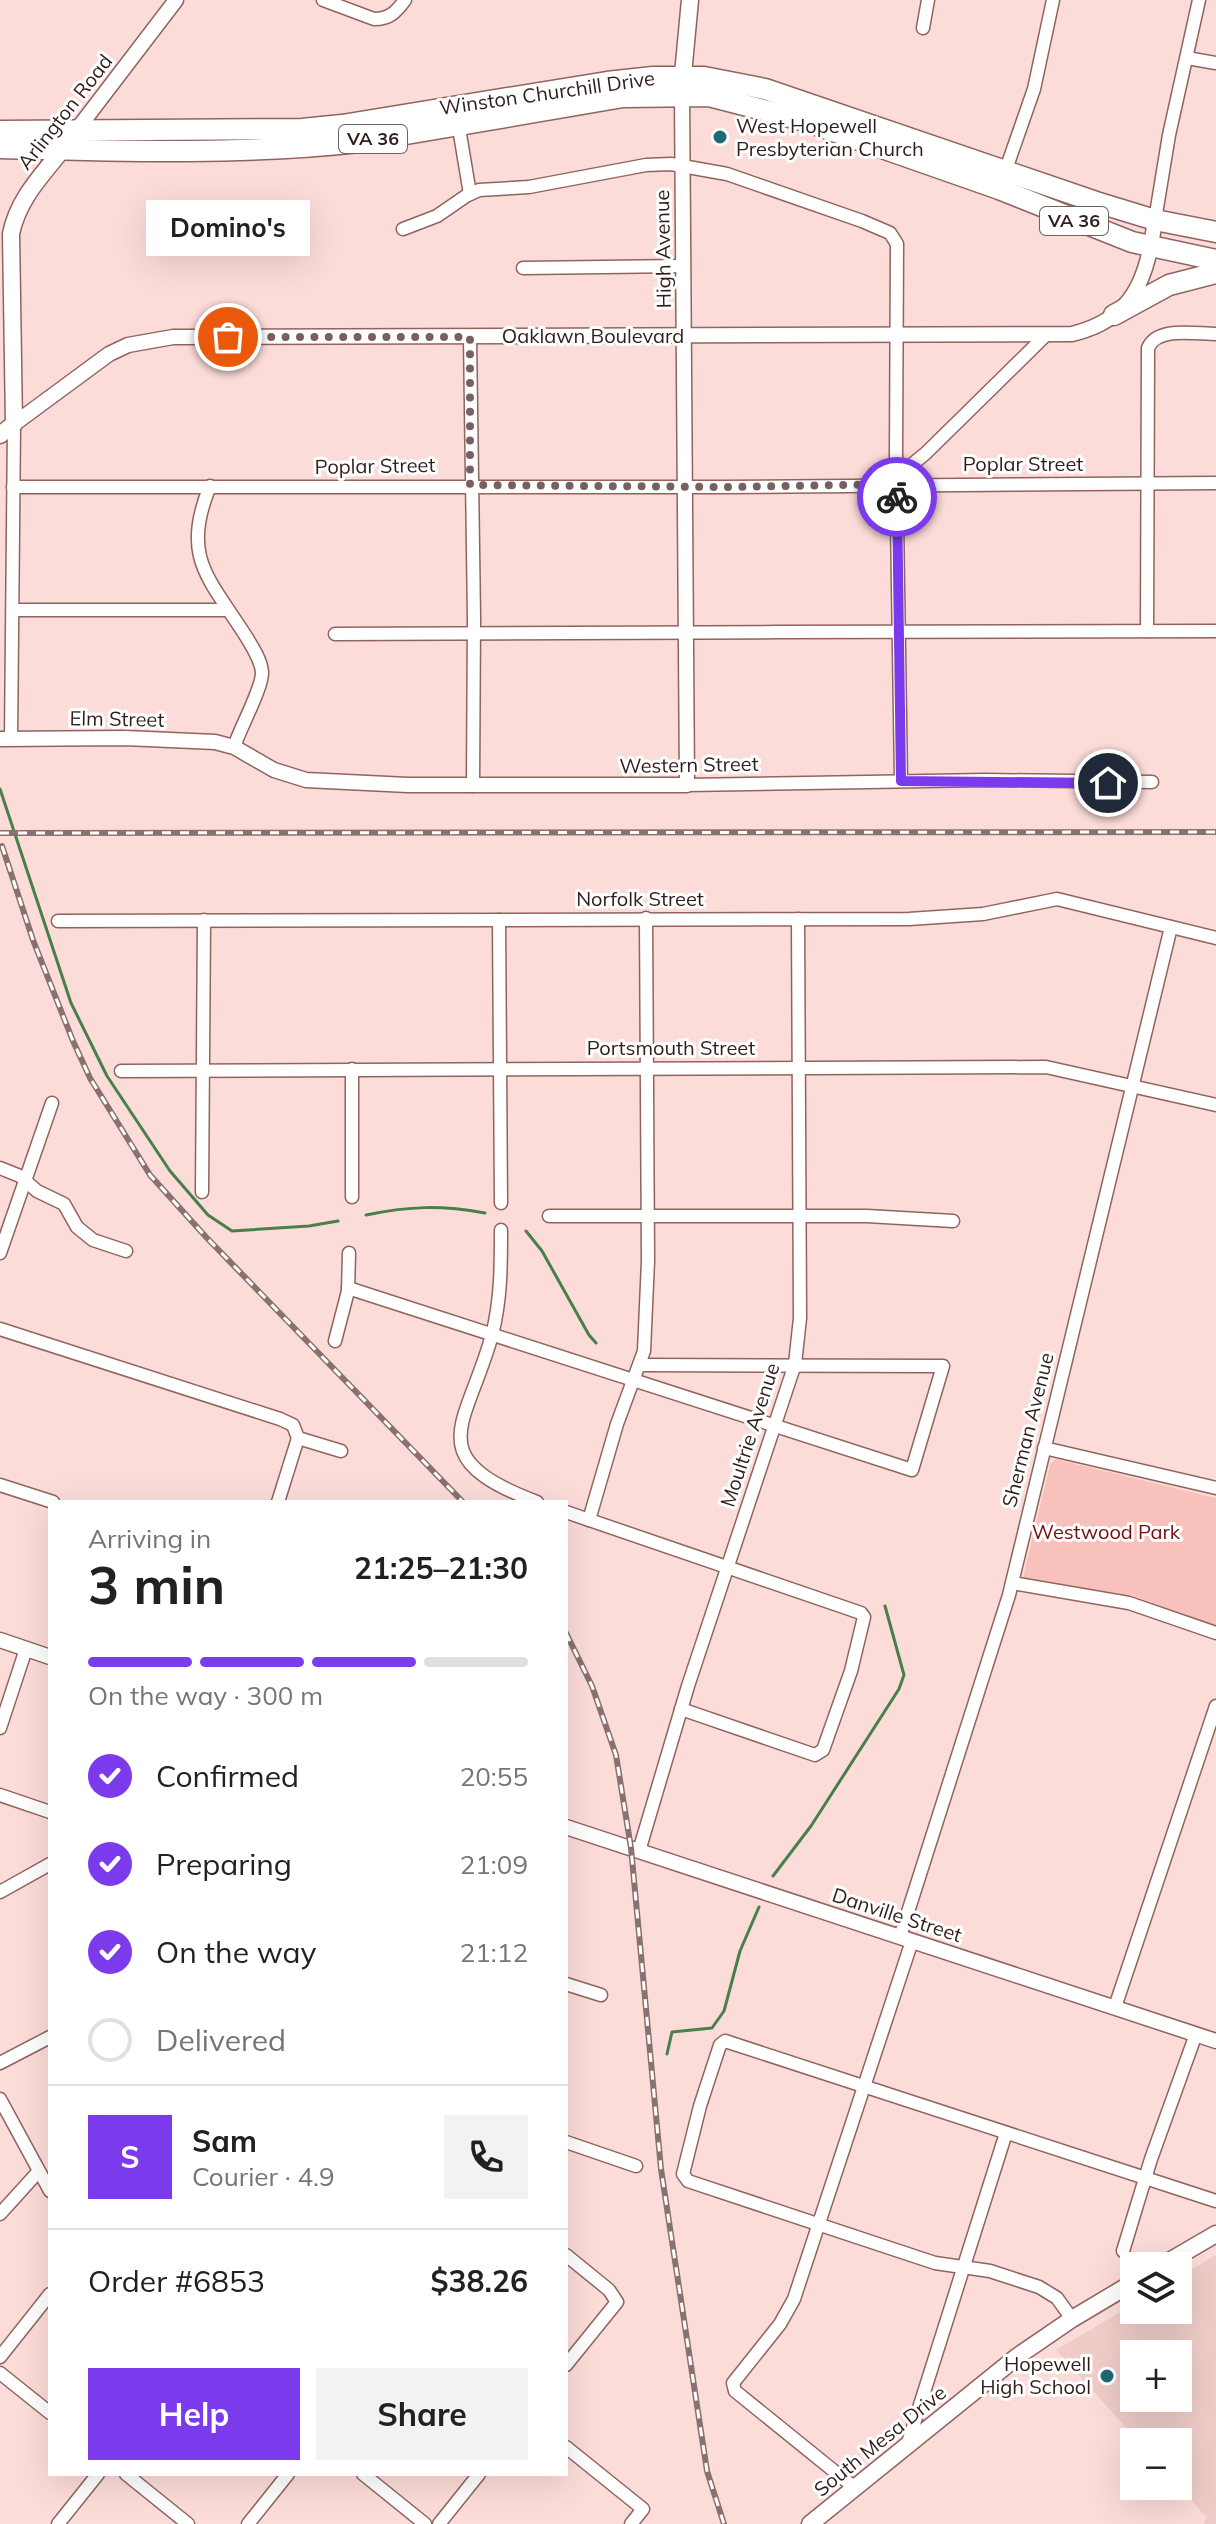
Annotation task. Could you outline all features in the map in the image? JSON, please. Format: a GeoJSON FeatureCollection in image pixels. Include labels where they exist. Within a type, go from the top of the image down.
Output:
{"type":"FeatureCollection","features":[{"type":"Feature","properties":{"kind":"highway","name":"Winston Churchill Drive"},"geometry":{"type":"LineString","coordinates":[[0,131],[302,129],[623,97],[682,85],[709,96],[767,109],[1002,180],[1155,220],[1216,232]]}},
{"type":"Feature","properties":{"kind":"highway","name":"Winston Churchill Drive"},"geometry":{"type":"LineString","coordinates":[[0,148],[317,147],[457,115]]}},
{"type":"Feature","properties":{"kind":"highway","name":"Winston Churchill Drive"},"geometry":{"type":"LineString","coordinates":[[1002,180],[1094,229],[1151,248]]}},
{"type":"Feature","properties":{"kind":"highway","name":"VA 36"},"geometry":{"type":"LineString","coordinates":[[1151,248],[1216,260]]}},
{"type":"Feature","properties":{"kind":"highway"},"geometry":{"type":"LineString","coordinates":[[1114,315],[1169,285],[1216,273]]}},
{"type":"Feature","properties":{"kind":"main road","name":"High Avenue"},"geometry":{"type":"LineString","coordinates":[[682,85],[690,0]]}},
{"type":"Feature","properties":{"kind":"main road","name":"Arlington Road"},"geometry":{"type":"LineString","coordinates":[[14,424],[11,234],[14,219],[24,198],[76,131]]}},
{"type":"Feature","properties":{"kind":"main road"},"geometry":{"type":"LineString","coordinates":[[0,435],[14,424]]}},
{"type":"Feature","properties":{"kind":"main road"},"geometry":{"type":"LineString","coordinates":[[1185,2252],[1216,2234]]}},
{"type":"Feature","properties":{"kind":"main road","name":"South Mesa Drive"},"geometry":{"type":"LineString","coordinates":[[810,2524],[1018,2356],[1120,2290]]}},
{"type":"Feature","properties":{"kind":"street","name":"Arlington Road"},"geometry":{"type":"LineString","coordinates":[[76,131],[176,0]]}},
{"type":"Feature","properties":{"kind":"street"},"geometry":{"type":"LineString","coordinates":[[323,0],[374,19],[382,19],[396,12],[405,0]]}},
{"type":"Feature","properties":{"kind":"street"},"geometry":{"type":"LineString","coordinates":[[923,28],[928,0]]}},
{"type":"Feature","properties":{"kind":"street"},"geometry":{"type":"LineString","coordinates":[[1002,180],[1034,89],[1053,0]]}},
{"type":"Feature","properties":{"kind":"street"},"geometry":{"type":"LineString","coordinates":[[1155,220],[1169,135],[1199,0]]}},
{"type":"Feature","properties":{"kind":"street"},"geometry":{"type":"LineString","coordinates":[[1187,58],[1216,63]]}},
{"type":"Feature","properties":{"kind":"street","name":"High Avenue"},"geometry":{"type":"LineString","coordinates":[[682,85],[687,785]]}},
{"type":"Feature","properties":{"kind":"street"},"geometry":{"type":"LineString","coordinates":[[457,115],[470,194]]}},
{"type":"Feature","properties":{"kind":"street"},"geometry":{"type":"LineString","coordinates":[[403,229],[437,216],[470,194],[489,189],[529,187],[646,165],[682,166],[727,174],[862,221],[895,238],[901,781]]}},
{"type":"Feature","properties":{"kind":"street","name":"Oaklawn Boulevard"},"geometry":{"type":"LineString","coordinates":[[14,424],[109,354],[128,345],[173,337],[897,335],[1084,331],[1126,305],[1143,279],[1155,220]]}},
{"type":"Feature","properties":{"kind":"street"},"geometry":{"type":"LineString","coordinates":[[523,268],[682,266]]}},
{"type":"Feature","properties":{"kind":"street"},"geometry":{"type":"LineString","coordinates":[[896,484],[903,472],[1047,334]]}},
{"type":"Feature","properties":{"kind":"street"},"geometry":{"type":"LineString","coordinates":[[1147,631],[1148,348],[1151,341],[1161,335],[1216,334]]}},
{"type":"Feature","properties":{"kind":"street"},"geometry":{"type":"LineString","coordinates":[[470,337],[473,786]]}},
{"type":"Feature","properties":{"kind":"street","name":"Arlington Road"},"geometry":{"type":"LineString","coordinates":[[6,739],[13,610],[14,424]]}},
{"type":"Feature","properties":{"kind":"street","name":"Poplar Street"},"geometry":{"type":"LineString","coordinates":[[13,487],[1216,483]]}},
{"type":"Feature","properties":{"kind":"street"},"geometry":{"type":"LineString","coordinates":[[210,486],[196,524],[198,555],[214,589],[262,667],[262,675],[234,747]]}},
{"type":"Feature","properties":{"kind":"street"},"geometry":{"type":"LineString","coordinates":[[13,610],[228,610]]}},
{"type":"Feature","properties":{"kind":"street"},"geometry":{"type":"LineString","coordinates":[[335,634],[474,636],[685,632],[1216,631]]}},
{"type":"Feature","properties":{"kind":"street","name":"Elm Street"},"geometry":{"type":"LineString","coordinates":[[6,739],[197,740],[234,747]]}},
{"type":"Feature","properties":{"kind":"street","name":"Western Street"},"geometry":{"type":"LineString","coordinates":[[234,747],[274,770],[306,780],[473,786],[901,781],[1152,782]]}},
{"type":"Feature","properties":{"kind":"street","name":"Norfolk Street"},"geometry":{"type":"LineString","coordinates":[[58,921],[955,917],[1057,899],[1216,938]]}},
{"type":"Feature","properties":{"kind":"street"},"geometry":{"type":"LineString","coordinates":[[589,1520],[617,1424],[644,1351],[648,1217],[646,918]]}},
{"type":"Feature","properties":{"kind":"street","name":"Moultrie Avenue"},"geometry":{"type":"LineString","coordinates":[[639,1851],[681,1709],[795,1364],[800,1318],[798,919]]}},
{"type":"Feature","properties":{"kind":"street"},"geometry":{"type":"LineString","coordinates":[[202,1192],[204,920]]}},
{"type":"Feature","properties":{"kind":"street"},"geometry":{"type":"LineString","coordinates":[[499,920],[501,1203]]}},
{"type":"Feature","properties":{"kind":"street","name":"Sherman Avenue"},"geometry":{"type":"LineString","coordinates":[[855,2488],[733,2387],[735,2380],[788,2312],[863,2086],[1012,1583],[1171,927]]}},
{"type":"Feature","properties":{"kind":"street","name":"Portsmouth Street"},"geometry":{"type":"LineString","coordinates":[[121,1071],[1046,1067],[1216,1105]]}},
{"type":"Feature","properties":{"kind":"street"},"geometry":{"type":"LineString","coordinates":[[352,1069],[352,1197]]}},
{"type":"Feature","properties":{"kind":"street"},"geometry":{"type":"LineString","coordinates":[[0,1253],[52,1103]]}},
{"type":"Feature","properties":{"kind":"street"},"geometry":{"type":"LineString","coordinates":[[0,1168],[14,1173],[37,1191],[64,1204],[84,1235],[126,1251]]}},
{"type":"Feature","properties":{"kind":"street"},"geometry":{"type":"LineString","coordinates":[[549,1216],[916,1217],[953,1221]]}},
{"type":"Feature","properties":{"kind":"street"},"geometry":{"type":"LineString","coordinates":[[501,1230],[500,1296],[492,1334],[460,1424],[461,1449],[471,1466],[508,1491],[532,1500]]}},
{"type":"Feature","properties":{"kind":"street"},"geometry":{"type":"LineString","coordinates":[[335,1341],[348,1288],[349,1253]]}},
{"type":"Feature","properties":{"kind":"street"},"geometry":{"type":"LineString","coordinates":[[348,1288],[912,1470],[943,1366],[641,1365]]}},
{"type":"Feature","properties":{"kind":"street"},"geometry":{"type":"LineString","coordinates":[[0,1329],[293,1425],[298,1438],[279,1500]]}},
{"type":"Feature","properties":{"kind":"street"},"geometry":{"type":"LineString","coordinates":[[298,1438],[341,1451]]}},
{"type":"Feature","properties":{"kind":"street"},"geometry":{"type":"LineString","coordinates":[[1044,1448],[1216,1488]]}},
{"type":"Feature","properties":{"kind":"street"},"geometry":{"type":"LineString","coordinates":[[0,1485],[48,1500]]}},
{"type":"Feature","properties":{"kind":"street"},"geometry":{"type":"LineString","coordinates":[[568,1513],[861,1613],[864,1617],[851,1671],[820,1754],[815,1755],[681,1709]]}},
{"type":"Feature","properties":{"kind":"street"},"geometry":{"type":"LineString","coordinates":[[1012,1583],[1129,1603],[1216,1633]]}},
{"type":"Feature","properties":{"kind":"street"},"geometry":{"type":"LineString","coordinates":[[0,1640],[48,1656]]}},
{"type":"Feature","properties":{"kind":"street"},"geometry":{"type":"LineString","coordinates":[[0,1728],[26,1649]]}},
{"type":"Feature","properties":{"kind":"street"},"geometry":{"type":"LineString","coordinates":[[1115,2007],[1216,1706]]}},
{"type":"Feature","properties":{"kind":"street"},"geometry":{"type":"LineString","coordinates":[[0,1795],[48,1811]]}},
{"type":"Feature","properties":{"kind":"street","name":"Danville Street"},"geometry":{"type":"LineString","coordinates":[[568,1828],[1216,2041]]}},
{"type":"Feature","properties":{"kind":"street"},"geometry":{"type":"LineString","coordinates":[[0,1892],[48,1865]]}},
{"type":"Feature","properties":{"kind":"street"},"geometry":{"type":"LineString","coordinates":[[568,1985],[601,1995]]}},
{"type":"Feature","properties":{"kind":"street"},"geometry":{"type":"LineString","coordinates":[[1123,2251],[1145,2178],[1196,2034]]}},
{"type":"Feature","properties":{"kind":"street"},"geometry":{"type":"LineString","coordinates":[[0,2063],[48,2038]]}},
{"type":"Feature","properties":{"kind":"street"},"geometry":{"type":"LineString","coordinates":[[1072,2319],[1057,2298],[1039,2287],[990,2271],[935,2263],[685,2178],[688,2147],[720,2045],[725,2041],[1216,2201]]}},
{"type":"Feature","properties":{"kind":"street"},"geometry":{"type":"LineString","coordinates":[[0,2099],[48,2188]]}},
{"type":"Feature","properties":{"kind":"street"},"geometry":{"type":"LineString","coordinates":[[907,2446],[1006,2133]]}},
{"type":"Feature","properties":{"kind":"street"},"geometry":{"type":"LineString","coordinates":[[568,2143],[636,2166]]}},
{"type":"Feature","properties":{"kind":"street"},"geometry":{"type":"LineString","coordinates":[[0,2214],[38,2172]]}},
{"type":"Feature","properties":{"kind":"street"},"geometry":{"type":"LineString","coordinates":[[568,2257],[609,2290],[617,2302],[568,2363]]}},
{"type":"Feature","properties":{"kind":"street"},"geometry":{"type":"LineString","coordinates":[[0,2357],[48,2297]]}},
{"type":"Feature","properties":{"kind":"street"},"geometry":{"type":"LineString","coordinates":[[0,2373],[48,2411]]}},
{"type":"Feature","properties":{"kind":"street"},"geometry":{"type":"LineString","coordinates":[[568,2449],[643,2509],[631,2524]]}},
{"type":"Feature","properties":{"kind":"street"},"geometry":{"type":"LineString","coordinates":[[58,2524],[96,2476]]}},
{"type":"Feature","properties":{"kind":"street"},"geometry":{"type":"LineString","coordinates":[[128,2476],[188,2524]]}},
{"type":"Feature","properties":{"kind":"street"},"geometry":{"type":"LineString","coordinates":[[248,2524],[286,2476]]}},
{"type":"Feature","properties":{"kind":"street"},"geometry":{"type":"LineString","coordinates":[[365,2476],[425,2524]]}},
{"type":"Feature","properties":{"kind":"street"},"geometry":{"type":"LineString","coordinates":[[439,2524],[477,2476]]}},
{"type":"Feature","properties":{"kind":"shaded area","name":"Hopewell High School"},"geometry":{"type":"Polygon","coordinates":[[[1216,2255],[1216,2524],[1203,2524],[1207,2518],[1191,2500],[1192,2428],[1126,2428],[1056,2350],[1120,2312],[1120,2324],[1192,2324],[1192,2270],[1216,2255]]]}},
{"type":"Feature","properties":{"kind":"green space","name":"Westwood Park"},"geometry":{"type":"Polygon","coordinates":[[[1055,1459],[1216,1498],[1216,1626],[1131,1595],[1023,1577],[1050,1465],[1055,1459]]]}},
{"type":"Feature","properties":{"kind":"waterway"},"geometry":{"type":"LineString","coordinates":[[0,789],[71,1003],[107,1076],[170,1171],[208,1215],[232,1231],[338,1221]]}},
{"type":"Feature","properties":{"kind":"waterway"},"geometry":{"type":"LineString","coordinates":[[366,1215],[425,1208],[485,1213]]}},
{"type":"Feature","properties":{"kind":"waterway"},"geometry":{"type":"LineString","coordinates":[[526,1231],[542,1251],[596,1343]]}},
{"type":"Feature","properties":{"kind":"waterway"},"geometry":{"type":"LineString","coordinates":[[773,1876],[811,1826],[899,1689],[904,1675],[885,1606]]}},
{"type":"Feature","properties":{"kind":"waterway"},"geometry":{"type":"LineString","coordinates":[[667,2054],[672,2032],[712,2028],[724,2011],[740,1951],[759,1907]]}},
{"type":"Feature","properties":{"kind":"railway"},"geometry":{"type":"LineString","coordinates":[[0,833],[1216,832]]}},
{"type":"Feature","properties":{"kind":"railway"},"geometry":{"type":"LineString","coordinates":[[2,846],[33,940],[73,1041],[90,1078],[150,1175],[206,1237],[461,1500]]}},
{"type":"Feature","properties":{"kind":"railway"},"geometry":{"type":"LineString","coordinates":[[568,1637],[592,1686],[616,1755],[631,1848],[661,2169],[707,2471],[724,2524]]}},
{"type":"Feature","properties":{"kind":"way so far"},"geometry":{"type":"LineString","coordinates":[[228,337],[470,337],[470,485],[721,487],[896,484],[897,497]]}},
{"type":"Feature","properties":{"kind":"place","name":"West Hopewell Presbyterian Church"},"geometry":{"type":"Point","coordinates":[720,137]}},
{"type":"Feature","properties":{"kind":"place","name":"Domino's"},"geometry":{"type":"Point","coordinates":[228,337]}},
{"type":"Feature","properties":{"kind":"place","name":"Hopewell High School"},"geometry":{"type":"Point","coordinates":[1107,2376]}},
{"type":"Feature","properties":{"kind":"route"},"geometry":{"type":"LineString","coordinates":[[897,497],[901,781],[1108,783]]}}]}
